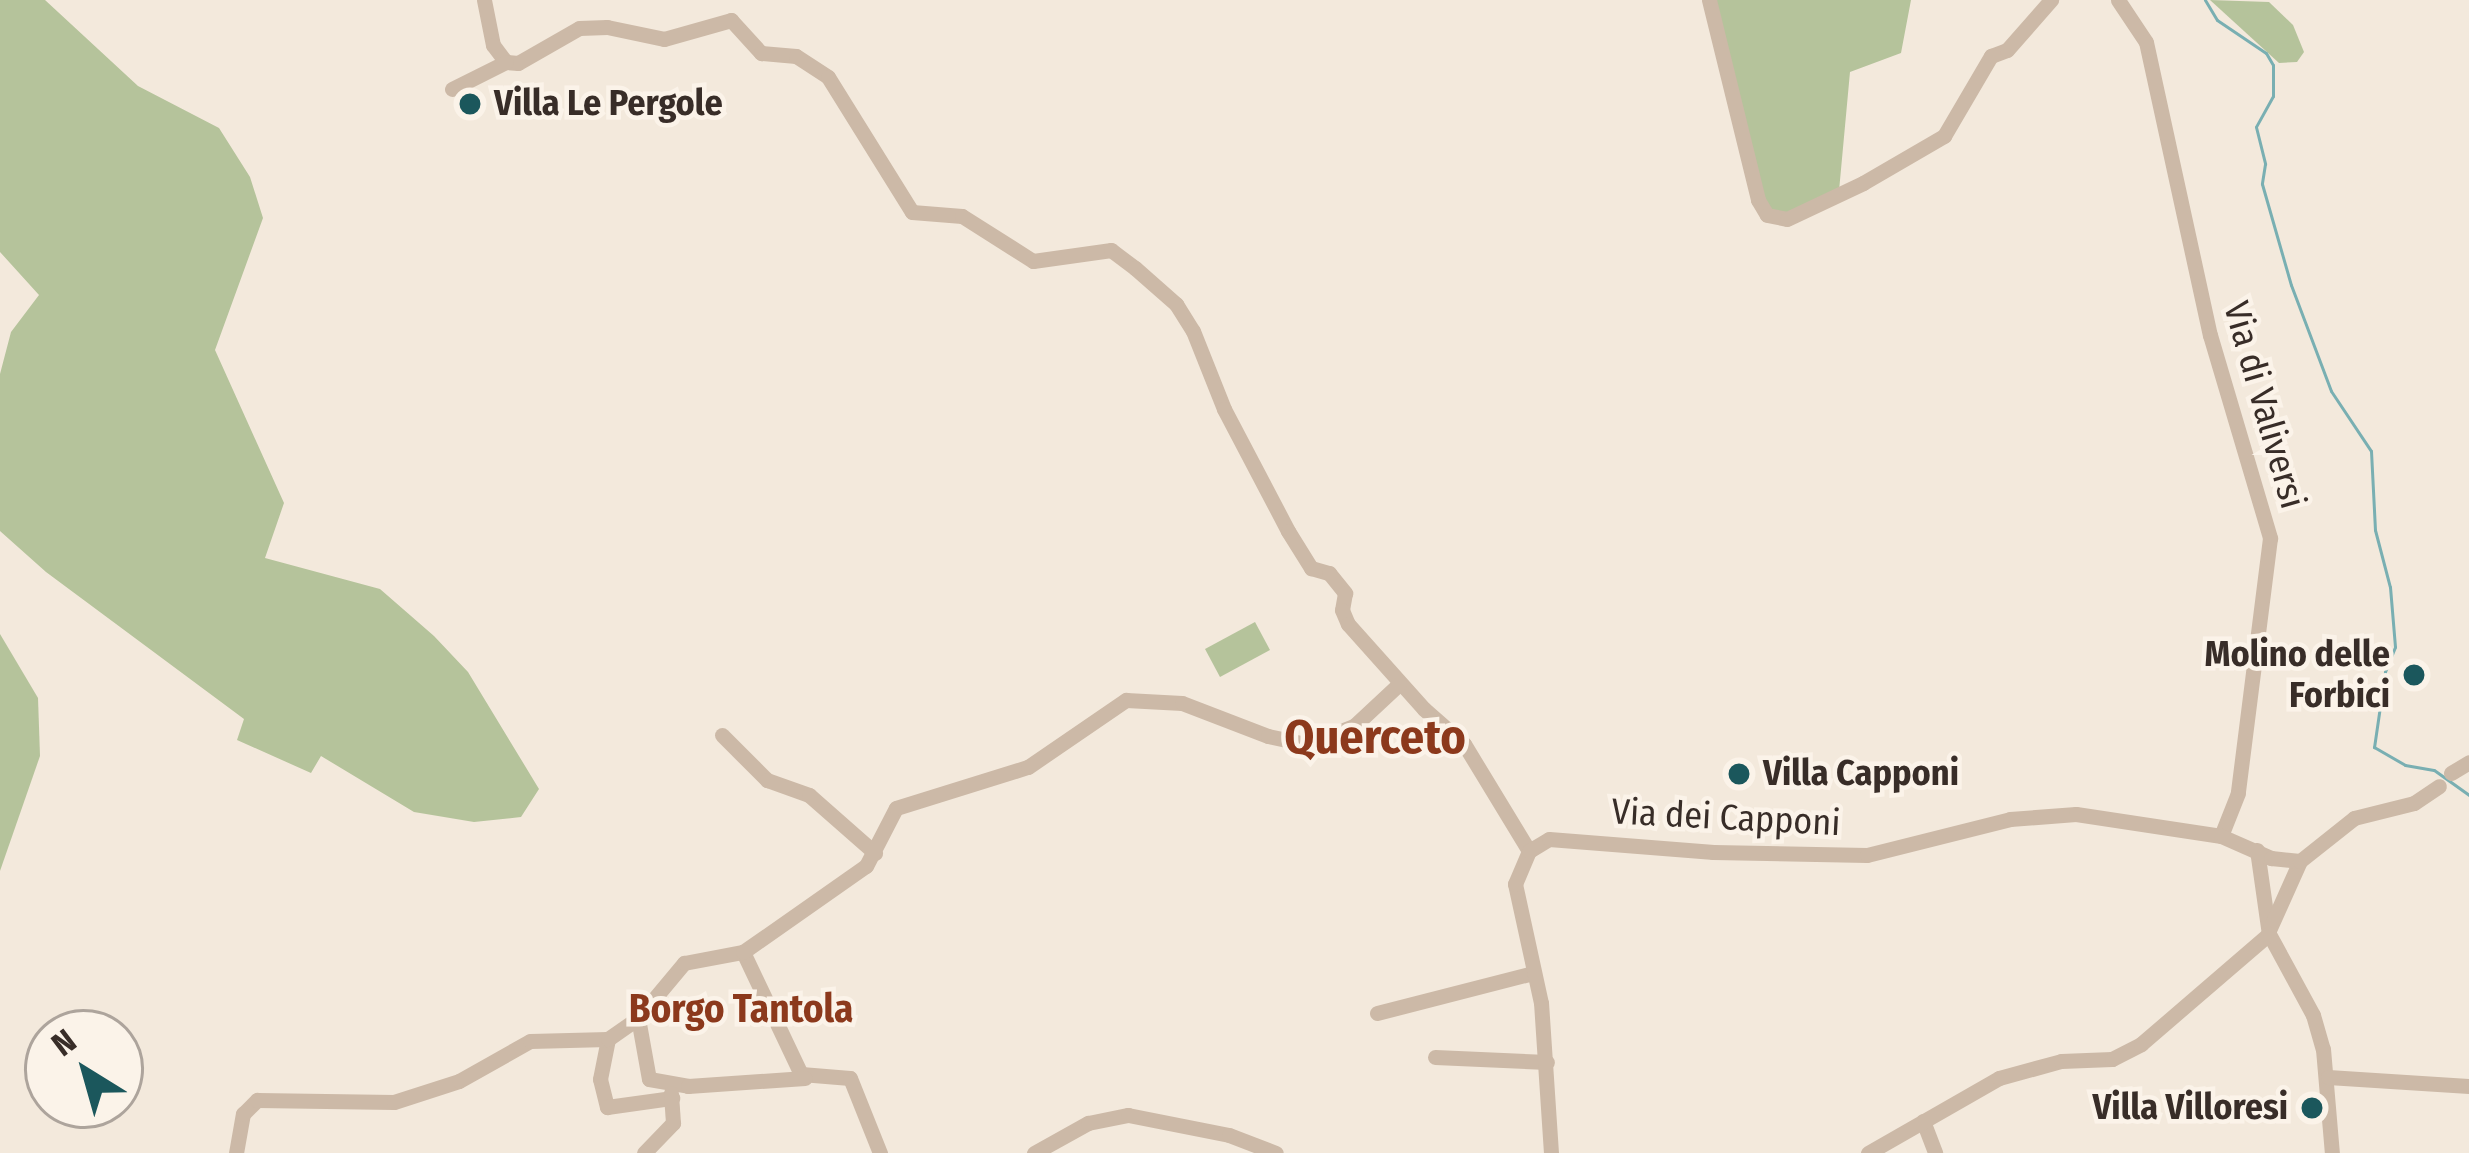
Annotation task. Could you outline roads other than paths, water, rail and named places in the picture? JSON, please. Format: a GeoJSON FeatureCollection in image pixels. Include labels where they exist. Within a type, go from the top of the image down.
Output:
{"type":"FeatureCollection","features":[{"type":"Feature","properties":{"kind":"street"},"geometry":{"type":"LineString","coordinates":[[484,0],[493,45],[506,62]]}},
{"type":"Feature","properties":{"kind":"street"},"geometry":{"type":"LineString","coordinates":[[1709,0],[1758,200],[1767,215],[1787,218],[1863,184],[1944,136],[1991,56],[2007,50],[2051,0]]}},
{"type":"Feature","properties":{"kind":"street","name":"Via di Valiversi"},"geometry":{"type":"LineString","coordinates":[[2118,0],[2146,41],[2210,335],[2270,538],[2238,793],[2221,836]]}},
{"type":"Feature","properties":{"kind":"street"},"geometry":{"type":"LineString","coordinates":[[452,89],[506,62],[518,63],[579,28],[607,27],[664,39],[731,20],[761,52],[796,56],[828,77],[912,212],[962,216],[1040,262],[1111,250],[1180,308],[1224,410],[1311,568],[1337,581],[1345,593],[1342,610],[1348,624],[1399,684],[1464,744],[1529,851],[1515,884],[1547,1062],[1552,1153]]}},
{"type":"Feature","properties":{"kind":"street"},"geometry":{"type":"LineString","coordinates":[[236,1153],[243,1114],[256,1100],[394,1102],[459,1081],[530,1041],[571,1044],[608,1039],[638,1018],[684,963],[743,952],[839,888],[874,853],[896,808],[1028,767],[1126,700],[1182,703],[1268,736],[1307,744],[1354,726],[1399,684]]}},
{"type":"Feature","properties":{"kind":"street"},"geometry":{"type":"LineString","coordinates":[[722,735],[767,780],[809,795],[874,853]]}},
{"type":"Feature","properties":{"kind":"street"},"geometry":{"type":"LineString","coordinates":[[1868,1153],[2028,1067],[2112,1059],[2140,1044],[2269,932],[2300,861],[2354,818],[2414,802],[2469,762]]}},
{"type":"Feature","properties":{"kind":"street","name":"Via dei Capponi"},"geometry":{"type":"LineString","coordinates":[[1529,851],[1550,839],[1713,852],[1867,855],[2048,814],[2221,836],[2264,854],[2300,861]]}},
{"type":"Feature","properties":{"kind":"street"},"geometry":{"type":"LineString","coordinates":[[2264,854],[2269,932],[2313,1015],[2328,1077],[2332,1153]]}},
{"type":"Feature","properties":{"kind":"street"},"geometry":{"type":"LineString","coordinates":[[743,952],[805,1078]]}},
{"type":"Feature","properties":{"kind":"street"},"geometry":{"type":"LineString","coordinates":[[1377,1012],[1533,973]]}},
{"type":"Feature","properties":{"kind":"street"},"geometry":{"type":"LineString","coordinates":[[638,1018],[649,1079],[671,1091]]}},
{"type":"Feature","properties":{"kind":"street"},"geometry":{"type":"LineString","coordinates":[[608,1039],[600,1079],[607,1107],[671,1091],[850,1078],[880,1153]]}},
{"type":"Feature","properties":{"kind":"street"},"geometry":{"type":"LineString","coordinates":[[1435,1058],[1547,1062]]}},
{"type":"Feature","properties":{"kind":"street"},"geometry":{"type":"LineString","coordinates":[[2328,1077],[2469,1086]]}},
{"type":"Feature","properties":{"kind":"street"},"geometry":{"type":"LineString","coordinates":[[644,1153],[673,1123],[671,1091]]}},
{"type":"Feature","properties":{"kind":"street"},"geometry":{"type":"LineString","coordinates":[[1034,1153],[1088,1123],[1128,1115],[1229,1135],[1276,1153]]}},
{"type":"Feature","properties":{"kind":"street"},"geometry":{"type":"LineString","coordinates":[[1923,1121],[1935,1153]]}},
{"type":"Feature","properties":{"kind":"waterway"},"geometry":{"type":"LineString","coordinates":[[2205,0],[2217,20],[2266,53],[2273,65],[2273,96],[2256,127],[2265,164],[2262,184],[2291,285],[2331,391],[2371,451],[2375,530],[2390,587],[2395,647],[2385,672],[2374,747],[2405,765],[2434,770],[2469,795]]}},
{"type":"Feature","properties":{"kind":"place","name":"Villa Le Pergole"},"geometry":{"type":"Point","coordinates":[470,104]}},
{"type":"Feature","properties":{"kind":"place","name":"Molino delle Forbici"},"geometry":{"type":"Point","coordinates":[2414,675]}},
{"type":"Feature","properties":{"kind":"place","name":"Villa Capponi"},"geometry":{"type":"Point","coordinates":[1739,774]}},
{"type":"Feature","properties":{"kind":"place","name":"Villa Villoresi"},"geometry":{"type":"Point","coordinates":[2312,1108]}},
{"type":"Feature","properties":{"kind":"district","name":"Querceto"},"geometry":{"type":"Point","coordinates":[1375,738]}},
{"type":"Feature","properties":{"kind":"district","name":"Borgo Tantola"},"geometry":{"type":"Point","coordinates":[741,1009]}}]}
